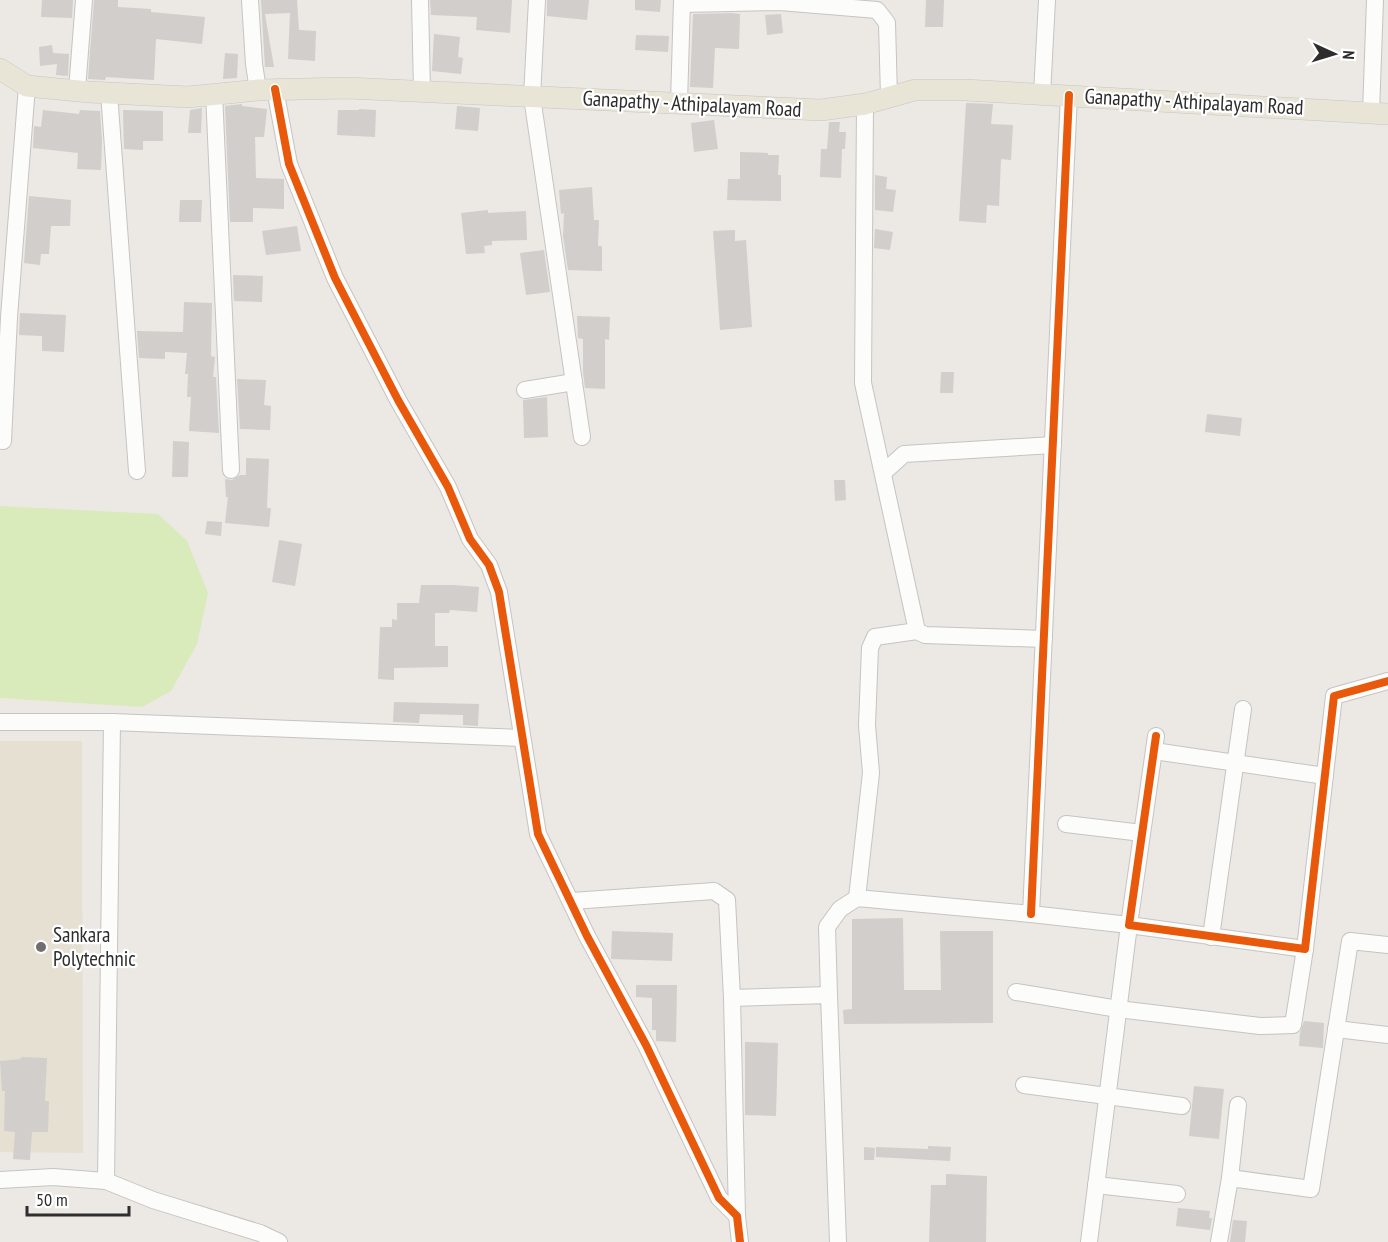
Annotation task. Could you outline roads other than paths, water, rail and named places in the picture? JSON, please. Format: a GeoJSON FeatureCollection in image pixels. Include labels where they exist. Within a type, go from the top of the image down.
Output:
{"type":"FeatureCollection","features":[{"type":"Feature","properties":{"kind":"main road","name":"Ganapathy - Athipalayam Road"},"geometry":{"type":"LineString","coordinates":[[0,69],[27,86],[188,97],[266,90],[347,88],[821,110],[865,104],[915,90],[1069,95],[1380,113]]}},
{"type":"Feature","properties":{"kind":"street"},"geometry":{"type":"LineString","coordinates":[[77,90],[84,0]]}},
{"type":"Feature","properties":{"kind":"street"},"geometry":{"type":"LineString","coordinates":[[250,0],[254,64],[266,90],[289,164],[335,278],[398,400],[448,487],[470,539],[489,565],[499,592],[538,834],[587,936],[646,1045],[719,1198],[737,1216]]}},
{"type":"Feature","properties":{"kind":"street"},"geometry":{"type":"LineString","coordinates":[[420,0],[422,91]]}},
{"type":"Feature","properties":{"kind":"street"},"geometry":{"type":"LineString","coordinates":[[537,0],[532,97],[582,437]]}},
{"type":"Feature","properties":{"kind":"street"},"geometry":{"type":"LineString","coordinates":[[1042,94],[1047,0]]}},
{"type":"Feature","properties":{"kind":"street"},"geometry":{"type":"LineString","coordinates":[[1375,0],[1380,113]]}},
{"type":"Feature","properties":{"kind":"street"},"geometry":{"type":"LineString","coordinates":[[679,103],[682,2],[780,2],[877,10],[887,24],[890,97]]}},
{"type":"Feature","properties":{"kind":"street"},"geometry":{"type":"LineString","coordinates":[[3,441],[9,317],[27,86]]}},
{"type":"Feature","properties":{"kind":"street"},"geometry":{"type":"LineString","coordinates":[[109,93],[136,471]]}},
{"type":"Feature","properties":{"kind":"street"},"geometry":{"type":"LineString","coordinates":[[214,93],[231,470]]}},
{"type":"Feature","properties":{"kind":"street"},"geometry":{"type":"LineString","coordinates":[[1031,914],[1069,95]]}},
{"type":"Feature","properties":{"kind":"street"},"geometry":{"type":"LineString","coordinates":[[865,104],[863,383],[917,631]]}},
{"type":"Feature","properties":{"kind":"street"},"geometry":{"type":"LineString","coordinates":[[525,390],[574,382]]}},
{"type":"Feature","properties":{"kind":"street"},"geometry":{"type":"LineString","coordinates":[[883,473],[904,454],[1053,445]]}},
{"type":"Feature","properties":{"kind":"street"},"geometry":{"type":"LineString","coordinates":[[857,898],[871,773],[867,725],[870,648],[875,637],[917,631],[925,635],[1044,639]]}},
{"type":"Feature","properties":{"kind":"street"},"geometry":{"type":"LineString","coordinates":[[1016,992],[1118,1009],[1260,1026],[1293,1025],[1305,949],[1334,696],[1388,681]]}},
{"type":"Feature","properties":{"kind":"street"},"geometry":{"type":"LineString","coordinates":[[1211,937],[1243,709]]}},
{"type":"Feature","properties":{"kind":"street"},"geometry":{"type":"LineString","coordinates":[[0,722],[111,722],[522,738]]}},
{"type":"Feature","properties":{"kind":"street"},"geometry":{"type":"LineString","coordinates":[[106,1180],[111,722]]}},
{"type":"Feature","properties":{"kind":"street"},"geometry":{"type":"LineString","coordinates":[[1089,1242],[1129,925],[1155,743],[1236,763],[1325,776]]}},
{"type":"Feature","properties":{"kind":"street"},"geometry":{"type":"LineString","coordinates":[[1066,824],[1142,833]]}},
{"type":"Feature","properties":{"kind":"street"},"geometry":{"type":"LineString","coordinates":[[572,901],[714,891],[727,900],[732,998],[737,1216],[740,1242]]}},
{"type":"Feature","properties":{"kind":"street"},"geometry":{"type":"LineString","coordinates":[[838,1242],[827,927],[840,909],[857,898],[1129,925],[1305,949]]}},
{"type":"Feature","properties":{"kind":"street"},"geometry":{"type":"LineString","coordinates":[[1230,1178],[1311,1189],[1350,941],[1388,945]]}},
{"type":"Feature","properties":{"kind":"street"},"geometry":{"type":"LineString","coordinates":[[732,998],[829,995]]}},
{"type":"Feature","properties":{"kind":"street"},"geometry":{"type":"LineString","coordinates":[[1336,1029],[1388,1035]]}},
{"type":"Feature","properties":{"kind":"street"},"geometry":{"type":"LineString","coordinates":[[1024,1085],[1182,1107]]}},
{"type":"Feature","properties":{"kind":"street"},"geometry":{"type":"LineString","coordinates":[[1219,1242],[1230,1178],[1238,1105]]}},
{"type":"Feature","properties":{"kind":"street"},"geometry":{"type":"LineString","coordinates":[[0,1180],[53,1177],[106,1180],[153,1200],[260,1233],[278,1242]]}},
{"type":"Feature","properties":{"kind":"street"},"geometry":{"type":"LineString","coordinates":[[1096,1185],[1177,1194]]}},
{"type":"Feature","properties":{"kind":"place","name":"Sankara Polytechnic"},"geometry":{"type":"Point","coordinates":[41,947]}}]}
